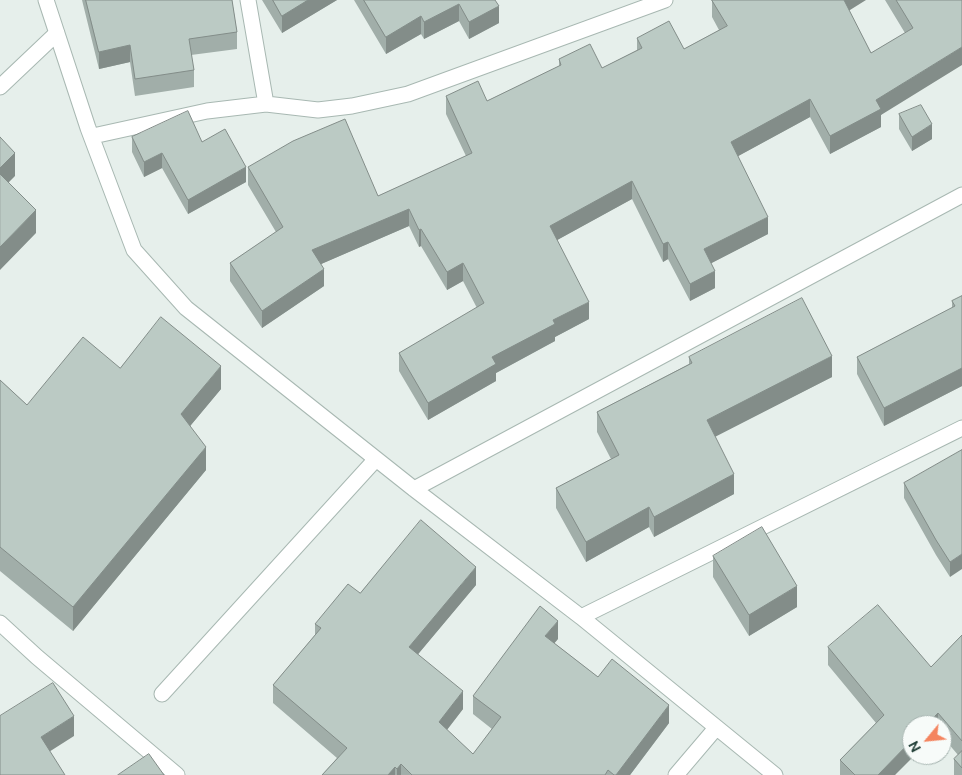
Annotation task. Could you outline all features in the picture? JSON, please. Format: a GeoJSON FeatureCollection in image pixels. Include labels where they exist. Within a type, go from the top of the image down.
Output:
{"type":"FeatureCollection","features":[{"type":"Feature","properties":{"kind":"street"},"geometry":{"type":"LineString","coordinates":[[46,0],[88,128],[93,136],[134,250],[186,308],[414,489],[581,617],[775,775]]}},
{"type":"Feature","properties":{"kind":"street"},"geometry":{"type":"LineString","coordinates":[[248,0],[266,104]]}},
{"type":"Feature","properties":{"kind":"street"},"geometry":{"type":"LineString","coordinates":[[93,136],[207,111],[266,104],[318,110],[352,106],[408,94],[665,0]]}},
{"type":"Feature","properties":{"kind":"street"},"geometry":{"type":"LineString","coordinates":[[0,87],[57,34]]}},
{"type":"Feature","properties":{"kind":"street"},"geometry":{"type":"LineString","coordinates":[[414,489],[962,195]]}},
{"type":"Feature","properties":{"kind":"street"},"geometry":{"type":"LineString","coordinates":[[581,617],[962,428]]}},
{"type":"Feature","properties":{"kind":"street"},"geometry":{"type":"LineString","coordinates":[[162,694],[376,459]]}},
{"type":"Feature","properties":{"kind":"street"},"geometry":{"type":"LineString","coordinates":[[0,623],[37,657],[177,775]]}},
{"type":"Feature","properties":{"kind":"street"},"geometry":{"type":"LineString","coordinates":[[676,775],[716,728]]}},
{"type":"Feature","properties":{"kind":"building"},"geometry":{"type":"Polygon","coordinates":[[[86,0],[232,0],[237,32],[189,39],[194,70],[135,79],[130,45],[99,52],[86,0]]]}},
{"type":"Feature","properties":{"kind":"building"},"geometry":{"type":"Polygon","coordinates":[[[273,0],[308,0],[282,16],[273,0]]]}},
{"type":"Feature","properties":{"kind":"building"},"geometry":{"type":"Polygon","coordinates":[[[364,0],[495,0],[499,6],[469,22],[459,4],[424,22],[421,16],[386,37],[364,0]]]}},
{"type":"Feature","properties":{"kind":"building"},"geometry":{"type":"Polygon","coordinates":[[[712,0],[844,0],[871,53],[913,28],[896,0],[962,0],[962,47],[876,100],[881,109],[830,136],[810,99],[731,142],[768,217],[704,249],[715,271],[690,284],[668,242],[663,244],[632,181],[550,226],[589,302],[553,320],[555,324],[492,357],[496,364],[428,403],[399,353],[484,303],[463,263],[447,272],[421,229],[419,230],[409,209],[312,250],[324,269],[262,311],[230,263],[283,227],[248,167],[293,141],[345,119],[378,196],[472,153],[446,96],[478,81],[487,101],[561,65],[559,59],[590,44],[602,68],[642,48],[637,38],[669,21],[684,49],[727,26],[712,0]]]}},
{"type":"Feature","properties":{"kind":"building"},"geometry":{"type":"Polygon","coordinates":[[[921,105],[932,124],[912,137],[899,114],[921,105]]]}},
{"type":"Feature","properties":{"kind":"building"},"geometry":{"type":"Polygon","coordinates":[[[188,111],[202,142],[225,129],[246,167],[188,200],[162,153],[144,162],[132,137],[188,111]]]}},
{"type":"Feature","properties":{"kind":"building"},"geometry":{"type":"Polygon","coordinates":[[[0,137],[15,153],[0,168],[0,137]]]}},
{"type":"Feature","properties":{"kind":"building"},"geometry":{"type":"Polygon","coordinates":[[[0,174],[36,210],[0,247],[0,174]]]}},
{"type":"Feature","properties":{"kind":"building"},"geometry":{"type":"Polygon","coordinates":[[[962,296],[962,368],[884,408],[857,357],[955,306],[952,301],[962,296]]]}},
{"type":"Feature","properties":{"kind":"building"},"geometry":{"type":"Polygon","coordinates":[[[802,298],[832,356],[707,420],[734,474],[654,517],[649,507],[586,542],[556,488],[619,455],[597,412],[692,363],[689,357],[802,298]]]}},
{"type":"Feature","properties":{"kind":"building"},"geometry":{"type":"Polygon","coordinates":[[[161,317],[221,366],[181,414],[206,447],[73,607],[0,547],[0,380],[27,405],[83,337],[120,368],[161,317]]]}},
{"type":"Feature","properties":{"kind":"building"},"geometry":{"type":"Polygon","coordinates":[[[962,450],[962,554],[950,562],[904,483],[962,450]]]}},
{"type":"Feature","properties":{"kind":"building"},"geometry":{"type":"Polygon","coordinates":[[[421,520],[476,567],[409,647],[463,691],[439,722],[473,754],[501,717],[473,696],[540,606],[558,621],[545,636],[598,677],[612,659],[669,705],[616,775],[608,770],[605,775],[412,775],[401,764],[397,769],[395,767],[388,775],[322,775],[347,748],[273,685],[321,628],[315,624],[348,584],[360,593],[421,520]]]}},
{"type":"Feature","properties":{"kind":"building"},"geometry":{"type":"Polygon","coordinates":[[[762,527],[797,586],[749,615],[713,556],[762,527]]]}},
{"type":"Feature","properties":{"kind":"building"},"geometry":{"type":"Polygon","coordinates":[[[878,605],[931,667],[962,635],[962,741],[952,729],[952,715],[940,715],[938,713],[936,715],[902,715],[902,750],[878,775],[855,775],[840,760],[884,715],[828,647],[878,605]]]}},
{"type":"Feature","properties":{"kind":"building"},"geometry":{"type":"Polygon","coordinates":[[[53,683],[74,716],[41,737],[65,775],[0,775],[0,716],[53,683]]]}},
{"type":"Feature","properties":{"kind":"building"},"geometry":{"type":"Polygon","coordinates":[[[962,751],[962,768],[954,759],[962,751]]]}},
{"type":"Feature","properties":{"kind":"building"},"geometry":{"type":"Polygon","coordinates":[[[149,754],[164,775],[118,775],[149,754]]]}}]}
